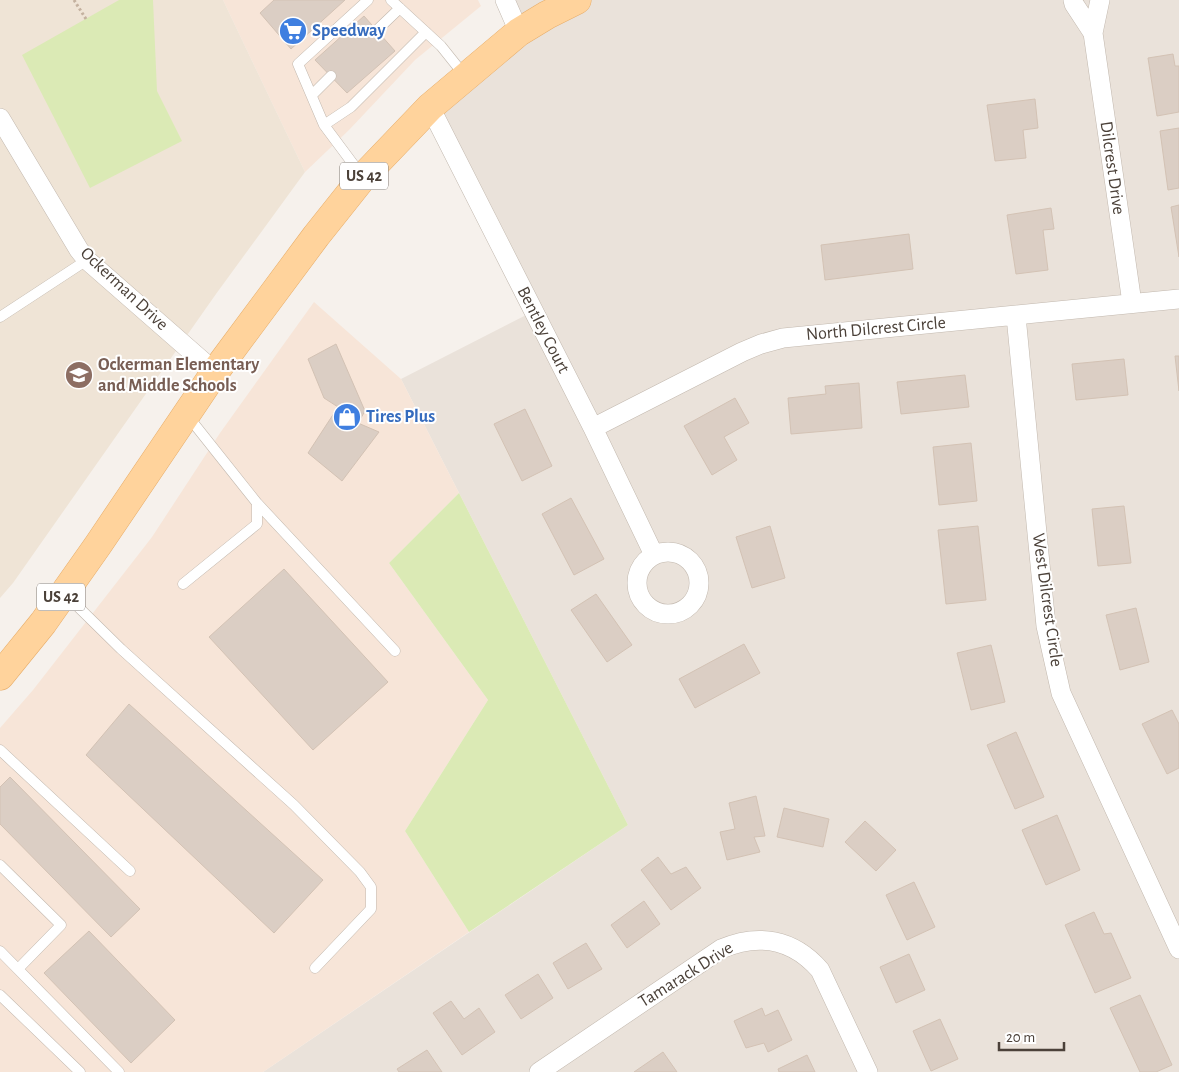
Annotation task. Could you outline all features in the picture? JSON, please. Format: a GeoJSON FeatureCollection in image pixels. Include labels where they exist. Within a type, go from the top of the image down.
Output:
{"type":"FeatureCollection","features":[{"type":"Feature","properties":{"kind":"main road","name":"US 42"},"geometry":{"type":"LineString","coordinates":[[0,676],[43,623],[215,372],[316,236],[363,177],[430,107],[519,32],[577,0]]}},
{"type":"Feature","properties":{"kind":"street"},"geometry":{"type":"LineString","coordinates":[[505,0],[519,32]]}},
{"type":"Feature","properties":{"kind":"street","name":"Dilcrest Drive"},"geometry":{"type":"LineString","coordinates":[[1073,0],[1092,33]]}},
{"type":"Feature","properties":{"kind":"street","name":"Dilcrest Drive"},"geometry":{"type":"LineString","coordinates":[[1100,0],[1092,33],[1132,303]]}},
{"type":"Feature","properties":{"kind":"street","name":"Bentley Court"},"geometry":{"type":"LineString","coordinates":[[430,107],[593,428],[654,555]]}},
{"type":"Feature","properties":{"kind":"street","name":"Ockerman Drive"},"geometry":{"type":"LineString","coordinates":[[0,118],[79,250],[87,260],[215,372]]}},
{"type":"Feature","properties":{"kind":"street","name":"North Dilcrest Circle"},"geometry":{"type":"LineString","coordinates":[[593,428],[742,352],[783,338],[1179,299]]}},
{"type":"Feature","properties":{"kind":"street","name":"West Dilcrest Circle"},"geometry":{"type":"LineString","coordinates":[[1016,316],[1046,626],[1061,693],[1179,949]]}},
{"type":"Feature","properties":{"kind":"street","name":"Tamarack Drive"},"geometry":{"type":"LineString","coordinates":[[539,1072],[721,949],[735,943],[764,940],[790,946],[810,959],[820,970],[868,1072]]}},
{"type":"Feature","properties":{"kind":"lane"},"geometry":{"type":"LineString","coordinates":[[363,177],[324,125],[298,64],[368,0]]}},
{"type":"Feature","properties":{"kind":"lane"},"geometry":{"type":"LineString","coordinates":[[391,0],[441,46],[466,77]]}},
{"type":"Feature","properties":{"kind":"lane"},"geometry":{"type":"LineString","coordinates":[[377,30],[400,8]]}},
{"type":"Feature","properties":{"kind":"lane"},"geometry":{"type":"LineString","coordinates":[[324,125],[351,107],[426,32]]}},
{"type":"Feature","properties":{"kind":"lane"},"geometry":{"type":"LineString","coordinates":[[312,95],[331,76]]}},
{"type":"Feature","properties":{"kind":"lane"},"geometry":{"type":"LineString","coordinates":[[0,316],[87,260]]}},
{"type":"Feature","properties":{"kind":"lane"},"geometry":{"type":"LineString","coordinates":[[186,415],[257,503],[395,651]]}},
{"type":"Feature","properties":{"kind":"lane"},"geometry":{"type":"LineString","coordinates":[[184,584],[257,524],[257,503]]}},
{"type":"Feature","properties":{"kind":"lane"},"geometry":{"type":"LineString","coordinates":[[64,593],[121,649],[294,805],[360,872],[371,887],[371,909],[315,968]]}},
{"type":"Feature","properties":{"kind":"lane"},"geometry":{"type":"LineString","coordinates":[[0,750],[130,871]]}},
{"type":"Feature","properties":{"kind":"lane"},"geometry":{"type":"LineString","coordinates":[[0,865],[61,925],[18,969]]}},
{"type":"Feature","properties":{"kind":"lane"},"geometry":{"type":"LineString","coordinates":[[0,951],[119,1072]]}},
{"type":"Feature","properties":{"kind":"lane"},"geometry":{"type":"LineString","coordinates":[[0,995],[80,1072]]}},
{"type":"Feature","properties":{"kind":"path"},"geometry":{"type":"LineString","coordinates":[[74,0],[86,19]]}},
{"type":"Feature","properties":{"kind":"shaded area","name":"Ockerman Elementary and Middle Schools"},"geometry":{"type":"Polygon","coordinates":[[[0,0],[223,0],[305,172],[216,294],[13,583],[0,598],[0,0]]]}},
{"type":"Feature","properties":{"kind":"shaded area"},"geometry":{"type":"Polygon","coordinates":[[[223,0],[478,0],[481,6],[415,60],[349,130],[305,172],[223,0]]]}},
{"type":"Feature","properties":{"kind":"shaded area"},"geometry":{"type":"Polygon","coordinates":[[[505,0],[578,0],[519,32],[505,0]]]}},
{"type":"Feature","properties":{"kind":"shaded area"},"geometry":{"type":"Polygon","coordinates":[[[586,0],[1179,0],[1179,1072],[263,1072],[628,825],[401,379],[534,311],[430,107],[586,0]]]}},
{"type":"Feature","properties":{"kind":"shaded area"},"geometry":{"type":"Polygon","coordinates":[[[314,302],[401,379],[459,493],[389,563],[488,700],[405,831],[469,932],[263,1072],[0,1072],[0,728],[33,690],[152,537],[220,433],[314,302]]]}},
{"type":"Feature","properties":{"kind":"green space"},"geometry":{"type":"Polygon","coordinates":[[[119,0],[153,0],[157,91],[182,141],[90,188],[22,55],[119,0]]]}},
{"type":"Feature","properties":{"kind":"green space"},"geometry":{"type":"Polygon","coordinates":[[[459,493],[628,825],[469,932],[405,831],[488,700],[389,563],[459,493]]]}},
{"type":"Feature","properties":{"kind":"building","name":"Speedway"},"geometry":{"type":"Polygon","coordinates":[[[274,0],[345,0],[291,49],[260,13],[274,0]]]}},
{"type":"Feature","properties":{"kind":"building","name":"Speedway"},"geometry":{"type":"Polygon","coordinates":[[[364,16],[395,51],[347,93],[315,60],[364,16]]]}},
{"type":"Feature","properties":{"kind":"building"},"geometry":{"type":"Polygon","coordinates":[[[1173,54],[1175,66],[1179,66],[1179,112],[1157,116],[1148,58],[1173,54]]]}},
{"type":"Feature","properties":{"kind":"building"},"geometry":{"type":"Polygon","coordinates":[[[1035,99],[1038,128],[1023,130],[1026,158],[995,161],[987,105],[1035,99]]]}},
{"type":"Feature","properties":{"kind":"building"},"geometry":{"type":"Polygon","coordinates":[[[1179,128],[1179,188],[1168,190],[1160,131],[1179,128]]]}},
{"type":"Feature","properties":{"kind":"building"},"geometry":{"type":"Polygon","coordinates":[[[1179,205],[1179,257],[1171,207],[1179,205]]]}},
{"type":"Feature","properties":{"kind":"building"},"geometry":{"type":"Polygon","coordinates":[[[1051,208],[1054,229],[1043,230],[1048,270],[1016,274],[1007,215],[1051,208]]]}},
{"type":"Feature","properties":{"kind":"building"},"geometry":{"type":"Polygon","coordinates":[[[909,234],[913,269],[825,280],[821,245],[909,234]]]}},
{"type":"Feature","properties":{"kind":"building","name":"Tires Plus"},"geometry":{"type":"Polygon","coordinates":[[[336,344],[365,411],[358,423],[379,432],[342,481],[308,453],[338,407],[324,398],[308,359],[336,344]]]}},
{"type":"Feature","properties":{"kind":"building"},"geometry":{"type":"Polygon","coordinates":[[[1175,356],[1179,356],[1179,391],[1175,356]]]}},
{"type":"Feature","properties":{"kind":"building"},"geometry":{"type":"Polygon","coordinates":[[[1124,359],[1128,395],[1076,400],[1072,364],[1124,359]]]}},
{"type":"Feature","properties":{"kind":"building"},"geometry":{"type":"Polygon","coordinates":[[[965,375],[969,407],[901,414],[897,382],[965,375]]]}},
{"type":"Feature","properties":{"kind":"building"},"geometry":{"type":"Polygon","coordinates":[[[859,383],[862,428],[791,434],[788,398],[826,394],[825,386],[859,383]]]}},
{"type":"Feature","properties":{"kind":"building"},"geometry":{"type":"Polygon","coordinates":[[[735,398],[749,423],[724,437],[737,460],[712,475],[684,426],[735,398]]]}},
{"type":"Feature","properties":{"kind":"building"},"geometry":{"type":"Polygon","coordinates":[[[525,409],[552,466],[522,481],[494,424],[525,409]]]}},
{"type":"Feature","properties":{"kind":"building"},"geometry":{"type":"Polygon","coordinates":[[[971,443],[977,501],[939,505],[933,447],[971,443]]]}},
{"type":"Feature","properties":{"kind":"building"},"geometry":{"type":"Polygon","coordinates":[[[571,498],[604,559],[574,575],[542,514],[571,498]]]}},
{"type":"Feature","properties":{"kind":"building"},"geometry":{"type":"Polygon","coordinates":[[[1124,506],[1131,563],[1098,566],[1092,509],[1124,506]]]}},
{"type":"Feature","properties":{"kind":"building"},"geometry":{"type":"Polygon","coordinates":[[[770,526],[785,578],[752,588],[736,537],[770,526]]]}},
{"type":"Feature","properties":{"kind":"building"},"geometry":{"type":"Polygon","coordinates":[[[978,526],[986,600],[946,604],[938,530],[978,526]]]}},
{"type":"Feature","properties":{"kind":"building"},"geometry":{"type":"Polygon","coordinates":[[[284,569],[388,682],[313,750],[209,637],[284,569]]]}},
{"type":"Feature","properties":{"kind":"building"},"geometry":{"type":"Polygon","coordinates":[[[596,594],[632,645],[607,662],[571,610],[596,594]]]}},
{"type":"Feature","properties":{"kind":"building"},"geometry":{"type":"Polygon","coordinates":[[[1136,608],[1149,662],[1120,670],[1106,615],[1136,608]]]}},
{"type":"Feature","properties":{"kind":"building"},"geometry":{"type":"Polygon","coordinates":[[[744,644],[760,673],[695,708],[679,679],[744,644]]]}},
{"type":"Feature","properties":{"kind":"building"},"geometry":{"type":"Polygon","coordinates":[[[991,645],[1005,702],[971,710],[957,653],[991,645]]]}},
{"type":"Feature","properties":{"kind":"building"},"geometry":{"type":"Polygon","coordinates":[[[129,704],[323,880],[274,933],[86,755],[129,704]]]}},
{"type":"Feature","properties":{"kind":"building"},"geometry":{"type":"Polygon","coordinates":[[[1172,710],[1179,724],[1179,768],[1167,774],[1142,724],[1172,710]]]}},
{"type":"Feature","properties":{"kind":"building"},"geometry":{"type":"Polygon","coordinates":[[[1016,732],[1044,797],[1015,809],[987,745],[1016,732]]]}},
{"type":"Feature","properties":{"kind":"building"},"geometry":{"type":"Polygon","coordinates":[[[10,777],[140,909],[111,937],[0,824],[0,787],[10,777]]]}},
{"type":"Feature","properties":{"kind":"building"},"geometry":{"type":"Polygon","coordinates":[[[756,796],[765,836],[754,837],[760,852],[727,860],[720,832],[735,829],[729,803],[756,796]]]}},
{"type":"Feature","properties":{"kind":"building"},"geometry":{"type":"Polygon","coordinates":[[[784,808],[829,819],[823,847],[777,837],[784,808]]]}},
{"type":"Feature","properties":{"kind":"building"},"geometry":{"type":"Polygon","coordinates":[[[1057,815],[1080,870],[1046,885],[1022,830],[1057,815]]]}},
{"type":"Feature","properties":{"kind":"building"},"geometry":{"type":"Polygon","coordinates":[[[865,821],[896,850],[876,871],[845,842],[865,821]]]}},
{"type":"Feature","properties":{"kind":"building"},"geometry":{"type":"Polygon","coordinates":[[[658,857],[671,874],[686,867],[701,888],[671,910],[641,870],[658,857]]]}},
{"type":"Feature","properties":{"kind":"building"},"geometry":{"type":"Polygon","coordinates":[[[914,882],[935,927],[907,940],[886,895],[914,882]]]}},
{"type":"Feature","properties":{"kind":"building"},"geometry":{"type":"Polygon","coordinates":[[[644,901],[660,924],[627,948],[611,925],[644,901]]]}},
{"type":"Feature","properties":{"kind":"building"},"geometry":{"type":"Polygon","coordinates":[[[1094,912],[1104,934],[1111,933],[1131,978],[1095,993],[1065,925],[1094,912]]]}},
{"type":"Feature","properties":{"kind":"building"},"geometry":{"type":"Polygon","coordinates":[[[89,931],[175,1020],[131,1063],[44,973],[89,931]]]}},
{"type":"Feature","properties":{"kind":"building"},"geometry":{"type":"Polygon","coordinates":[[[586,943],[602,969],[568,989],[553,963],[586,943]]]}},
{"type":"Feature","properties":{"kind":"building"},"geometry":{"type":"Polygon","coordinates":[[[909,954],[925,990],[896,1003],[880,967],[909,954]]]}},
{"type":"Feature","properties":{"kind":"building"},"geometry":{"type":"Polygon","coordinates":[[[538,974],[553,998],[521,1019],[505,995],[538,974]]]}},
{"type":"Feature","properties":{"kind":"building"},"geometry":{"type":"Polygon","coordinates":[[[1140,995],[1172,1065],[1156,1072],[1140,1072],[1110,1008],[1140,995]]]}},
{"type":"Feature","properties":{"kind":"building"},"geometry":{"type":"Polygon","coordinates":[[[451,1001],[464,1019],[479,1008],[495,1032],[462,1055],[433,1013],[451,1001]]]}},
{"type":"Feature","properties":{"kind":"building"},"geometry":{"type":"Polygon","coordinates":[[[762,1008],[765,1016],[778,1010],[792,1040],[768,1052],[764,1043],[746,1048],[734,1021],[762,1008]]]}},
{"type":"Feature","properties":{"kind":"building"},"geometry":{"type":"Polygon","coordinates":[[[940,1019],[958,1059],[931,1071],[913,1031],[940,1019]]]}},
{"type":"Feature","properties":{"kind":"building"},"geometry":{"type":"Polygon","coordinates":[[[427,1050],[442,1072],[399,1072],[397,1069],[427,1050]]]}},
{"type":"Feature","properties":{"kind":"building"},"geometry":{"type":"Polygon","coordinates":[[[663,1052],[677,1072],[634,1072],[663,1052]]]}},
{"type":"Feature","properties":{"kind":"building"},"geometry":{"type":"Polygon","coordinates":[[[807,1055],[815,1072],[779,1072],[778,1069],[807,1055]]]}},
{"type":"Feature","properties":{"kind":"place","name":"Speedway"},"geometry":{"type":"Point","coordinates":[293,31]}},
{"type":"Feature","properties":{"kind":"place","name":"Ockerman Elementary and Middle Schools"},"geometry":{"type":"Point","coordinates":[79,375]}},
{"type":"Feature","properties":{"kind":"place","name":"Tires Plus"},"geometry":{"type":"Point","coordinates":[347,417]}}]}
